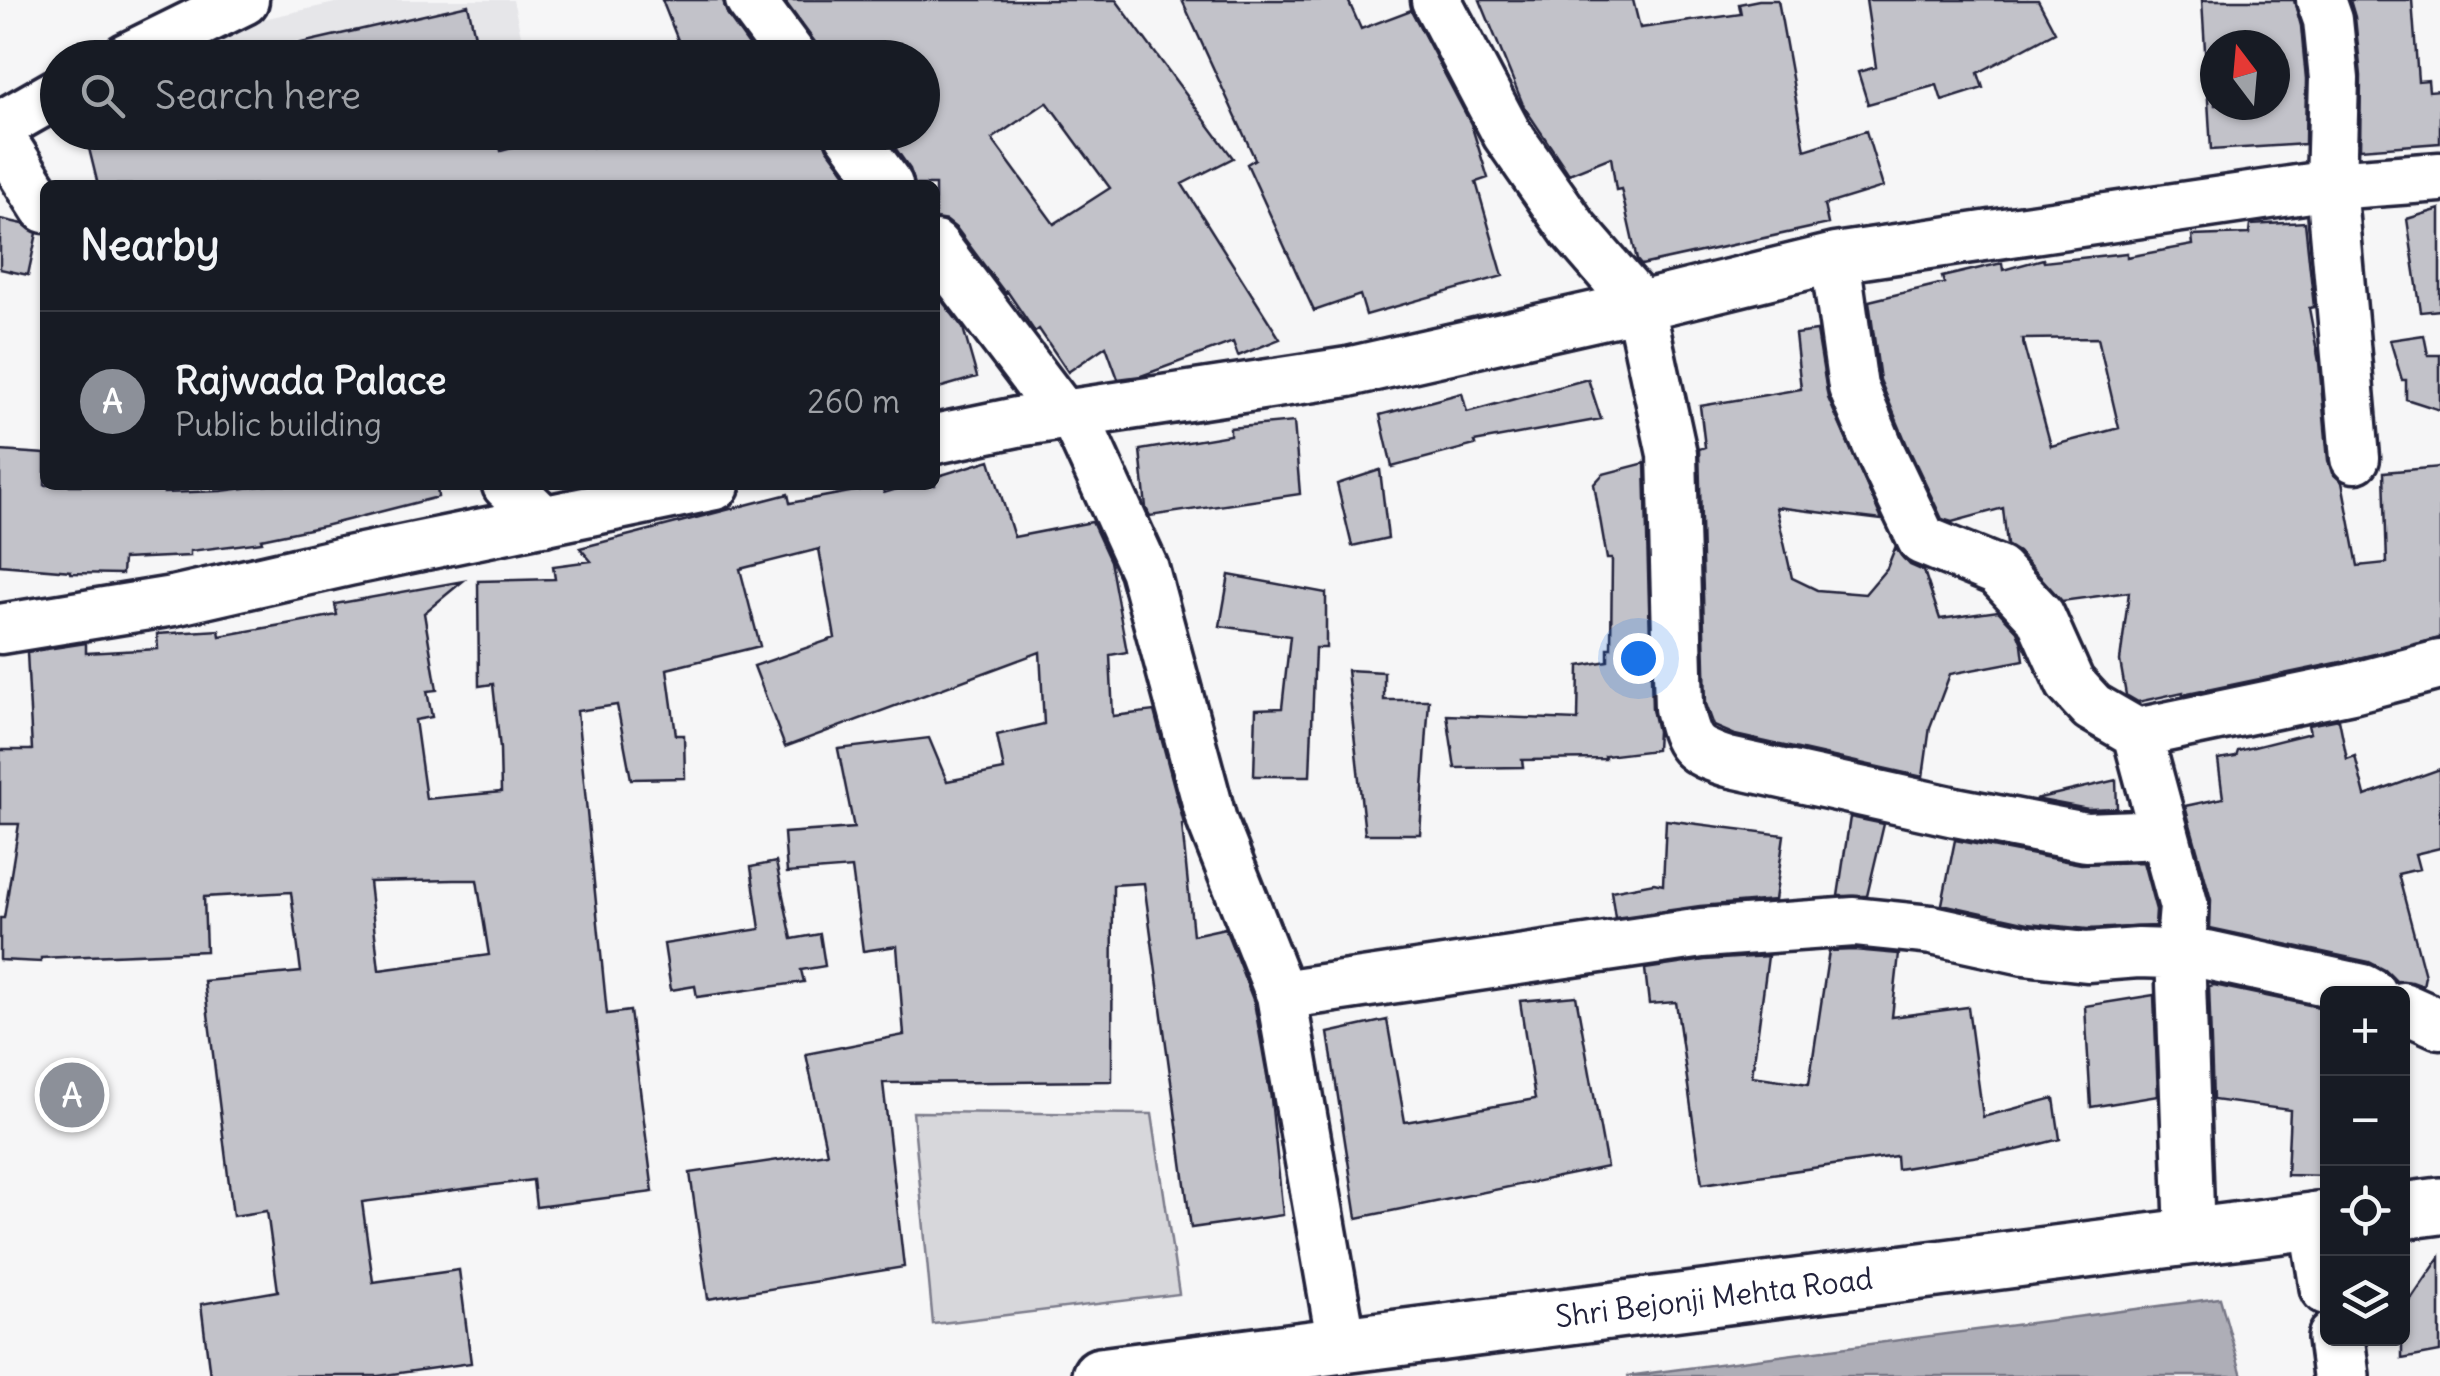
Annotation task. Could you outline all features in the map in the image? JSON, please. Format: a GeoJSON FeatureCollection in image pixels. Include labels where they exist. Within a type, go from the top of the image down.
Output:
{"type":"FeatureCollection","features":[{"type":"Feature","properties":{"kind":"main road"},"geometry":{"type":"LineString","coordinates":[[2410,1211],[2440,1206]]}},
{"type":"Feature","properties":{"kind":"main road","name":"Shri Bejonji Mehta Road"},"geometry":{"type":"LineString","coordinates":[[1100,1376],[2320,1220]]}},
{"type":"Feature","properties":{"kind":"main road"},"geometry":{"type":"LineString","coordinates":[[2337,1346],[2341,1376]]}},
{"type":"Feature","properties":{"kind":"street"},"geometry":{"type":"LineString","coordinates":[[163,40],[244,0]]}},
{"type":"Feature","properties":{"kind":"street"},"geometry":{"type":"LineString","coordinates":[[750,0],[780,40]]}},
{"type":"Feature","properties":{"kind":"street"},"geometry":{"type":"LineString","coordinates":[[1436,0],[1506,134],[1574,230],[1640,306],[1672,454],[1679,708],[1685,734],[1698,752],[1955,812],[2067,833],[2163,834]]}},
{"type":"Feature","properties":{"kind":"street"},"geometry":{"type":"LineString","coordinates":[[2321,0],[2328,20],[2334,79],[2330,185],[2355,458]]}},
{"type":"Feature","properties":{"kind":"street"},"geometry":{"type":"LineString","coordinates":[[0,126],[40,103]]}},
{"type":"Feature","properties":{"kind":"street"},"geometry":{"type":"LineString","coordinates":[[0,138],[40,200]]}},
{"type":"Feature","properties":{"kind":"street"},"geometry":{"type":"LineString","coordinates":[[862,150],[884,180]]}},
{"type":"Feature","properties":{"kind":"street"},"geometry":{"type":"LineString","coordinates":[[940,438],[1068,414],[1348,372],[1836,258],[2330,185],[2440,177]]}},
{"type":"Feature","properties":{"kind":"street"},"geometry":{"type":"LineString","coordinates":[[940,252],[1068,414],[1144,569],[1212,821],[1281,995],[1342,1345]]}},
{"type":"Feature","properties":{"kind":"street"},"geometry":{"type":"LineString","coordinates":[[1836,258],[1853,388],[1922,540],[1998,571],[2040,616],[2070,684],[2092,707],[2137,733],[2352,688],[2440,665]]}},
{"type":"Feature","properties":{"kind":"street"},"geometry":{"type":"LineString","coordinates":[[512,490],[544,520]]}},
{"type":"Feature","properties":{"kind":"street"},"geometry":{"type":"LineString","coordinates":[[0,628],[173,601],[691,490]]}},
{"type":"Feature","properties":{"kind":"street"},"geometry":{"type":"LineString","coordinates":[[2137,733],[2184,907],[2180,954],[2190,1236]]}},
{"type":"Feature","properties":{"kind":"street"},"geometry":{"type":"LineString","coordinates":[[1281,995],[1702,932],[1854,922],[1932,930],[2024,950],[2071,955],[2208,955],[2348,986]]}},
{"type":"Feature","properties":{"kind":"street"},"geometry":{"type":"LineString","coordinates":[[2410,1011],[2440,1024]]}},
{"type":"Feature","properties":{"kind":"shaded area"},"geometry":{"type":"Polygon","coordinates":[[[348,0],[513,0],[522,40],[193,40],[192,35],[348,0]]]}},
{"type":"Feature","properties":{"kind":"shaded area"},"geometry":{"type":"Polygon","coordinates":[[[913,1112],[1152,1114],[1179,1294],[933,1324],[913,1112]]]}},
{"type":"Feature","properties":{"kind":"shaded area"},"geometry":{"type":"Polygon","coordinates":[[[2220,1298],[2242,1376],[1627,1376],[2220,1298]]]}},
{"type":"Feature","properties":{"kind":"building"},"geometry":{"type":"Polygon","coordinates":[[[662,0],[723,0],[728,16],[745,40],[678,40],[662,0]]]}},
{"type":"Feature","properties":{"kind":"building"},"geometry":{"type":"Polygon","coordinates":[[[784,0],[1116,0],[1233,158],[1182,184],[1280,339],[1238,356],[1233,342],[1141,376],[1118,379],[1106,346],[1068,372],[1039,329],[1035,332],[957,229],[940,220],[940,180],[913,180],[897,150],[940,150],[940,40],[814,40],[784,0]],[[1047,102],[992,139],[1054,224],[1110,188],[1047,102]]]}},
{"type":"Feature","properties":{"kind":"building"},"geometry":{"type":"Polygon","coordinates":[[[1182,0],[1348,0],[1361,29],[1411,10],[1471,124],[1488,178],[1476,182],[1503,276],[1366,315],[1360,295],[1314,311],[1247,164],[1255,159],[1182,0]]]}},
{"type":"Feature","properties":{"kind":"building"},"geometry":{"type":"Polygon","coordinates":[[[1480,0],[1633,0],[1640,28],[1741,14],[1739,4],[1778,0],[1805,150],[1866,131],[1883,187],[1824,205],[1828,224],[1641,265],[1621,189],[1616,190],[1611,157],[1569,174],[1524,107],[1480,0]]]}},
{"type":"Feature","properties":{"kind":"building"},"geometry":{"type":"Polygon","coordinates":[[[1866,0],[2038,0],[2055,32],[1978,73],[1983,88],[1942,101],[1937,85],[1868,104],[1858,72],[1876,67],[1866,0]]]}},
{"type":"Feature","properties":{"kind":"building"},"geometry":{"type":"Polygon","coordinates":[[[2202,0],[2294,0],[2301,26],[2306,80],[2305,144],[2211,150],[2209,120],[2290,120],[2290,30],[2204,30],[2202,0]]]}},
{"type":"Feature","properties":{"kind":"building"},"geometry":{"type":"Polygon","coordinates":[[[2350,0],[2412,0],[2418,81],[2428,80],[2429,91],[2440,90],[2440,143],[2360,149],[2361,76],[2350,0]]]}},
{"type":"Feature","properties":{"kind":"building"},"geometry":{"type":"Polygon","coordinates":[[[468,5],[476,40],[315,40],[468,5]]]}},
{"type":"Feature","properties":{"kind":"building"},"geometry":{"type":"Polygon","coordinates":[[[89,150],[828,150],[850,180],[97,180],[89,150]]]}},
{"type":"Feature","properties":{"kind":"building"},"geometry":{"type":"Polygon","coordinates":[[[2440,209],[2440,310],[2421,312],[2407,219],[2440,209]]]}},
{"type":"Feature","properties":{"kind":"building"},"geometry":{"type":"Polygon","coordinates":[[[0,219],[23,224],[37,233],[28,275],[0,269],[0,219]]]}},
{"type":"Feature","properties":{"kind":"building"},"geometry":{"type":"Polygon","coordinates":[[[2305,222],[2314,307],[2309,308],[2319,362],[2328,460],[2332,473],[2342,482],[2358,566],[2387,563],[2384,472],[2440,467],[2440,638],[2346,661],[2138,702],[2126,695],[2120,661],[2129,592],[2062,601],[2007,545],[2003,508],[1952,522],[1942,519],[1880,380],[1869,301],[1944,283],[1942,277],[2002,263],[2003,270],[2043,259],[2044,262],[2127,253],[2127,257],[2193,245],[2192,236],[2249,234],[2250,225],[2305,222]],[[2098,338],[2022,339],[2051,446],[2119,428],[2098,338]]]}},
{"type":"Feature","properties":{"kind":"building"},"geometry":{"type":"Polygon","coordinates":[[[940,298],[963,328],[977,377],[940,388],[940,298]]]}},
{"type":"Feature","properties":{"kind":"building"},"geometry":{"type":"Polygon","coordinates":[[[1817,331],[1828,398],[1882,520],[1776,507],[1792,578],[1817,590],[1865,594],[1887,568],[1895,548],[1910,565],[1924,571],[1940,619],[1998,611],[2017,631],[2022,644],[2024,660],[1950,674],[1930,727],[1923,777],[1735,735],[1714,726],[1706,704],[1699,449],[1705,447],[1700,406],[1801,389],[1795,334],[1817,331]]]}},
{"type":"Feature","properties":{"kind":"building"},"geometry":{"type":"Polygon","coordinates":[[[2424,335],[2428,355],[2440,355],[2440,410],[2406,399],[2406,380],[2402,380],[2390,340],[2424,335]]]}},
{"type":"Feature","properties":{"kind":"building"},"geometry":{"type":"Polygon","coordinates":[[[1588,379],[1601,419],[1474,442],[1475,445],[1392,467],[1380,415],[1462,393],[1467,412],[1588,379]]]}},
{"type":"Feature","properties":{"kind":"building"},"geometry":{"type":"Polygon","coordinates":[[[1294,422],[1300,494],[1150,516],[1140,450],[1230,435],[1230,428],[1294,422]]]}},
{"type":"Feature","properties":{"kind":"building"},"geometry":{"type":"Polygon","coordinates":[[[0,451],[40,454],[40,490],[437,490],[438,497],[261,539],[262,542],[190,551],[190,556],[123,559],[122,574],[0,565],[0,451]]]}},
{"type":"Feature","properties":{"kind":"building"},"geometry":{"type":"Polygon","coordinates":[[[990,460],[1014,537],[1092,522],[1110,561],[1127,652],[1110,655],[1113,716],[1154,711],[1184,824],[1193,935],[1225,928],[1254,1002],[1271,1098],[1283,1215],[1191,1228],[1144,883],[1113,885],[1112,1081],[883,1083],[904,1267],[708,1299],[690,1173],[827,1153],[806,1054],[904,1035],[897,946],[863,951],[852,868],[787,873],[784,833],[854,828],[838,749],[929,738],[947,781],[1004,770],[997,735],[1044,724],[1040,652],[785,747],[754,666],[835,638],[819,549],[740,569],[760,646],[667,669],[676,735],[684,735],[685,778],[631,779],[617,705],[577,711],[607,1014],[630,1011],[653,1192],[536,1207],[533,1180],[362,1202],[373,1282],[459,1270],[471,1363],[378,1376],[210,1376],[201,1304],[278,1291],[267,1211],[233,1216],[204,981],[301,972],[291,892],[204,897],[206,951],[41,958],[41,962],[0,960],[0,918],[4,918],[19,824],[0,824],[0,750],[32,750],[27,652],[86,643],[86,653],[158,649],[157,634],[219,630],[220,636],[337,615],[335,604],[463,581],[424,613],[437,690],[427,691],[432,717],[415,720],[426,799],[501,792],[493,684],[479,686],[478,581],[555,579],[553,566],[591,561],[580,548],[788,494],[790,503],[860,490],[940,490],[940,475],[990,460]],[[477,880],[369,882],[379,970],[489,955],[477,880]]]}},
{"type":"Feature","properties":{"kind":"building"},"geometry":{"type":"Polygon","coordinates":[[[1645,463],[1656,750],[1605,759],[1522,760],[1523,767],[1455,768],[1447,715],[1578,720],[1579,666],[1608,661],[1611,648],[1612,559],[1607,559],[1594,484],[1603,474],[1645,463]]]}},
{"type":"Feature","properties":{"kind":"building"},"geometry":{"type":"Polygon","coordinates":[[[1380,470],[1388,538],[1352,546],[1337,484],[1380,470]]]}},
{"type":"Feature","properties":{"kind":"building"},"geometry":{"type":"Polygon","coordinates":[[[1229,575],[1326,593],[1326,648],[1315,648],[1310,776],[1254,776],[1256,709],[1282,708],[1290,636],[1220,626],[1229,575]]]}},
{"type":"Feature","properties":{"kind":"building"},"geometry":{"type":"Polygon","coordinates":[[[1347,670],[1384,672],[1384,700],[1429,700],[1420,834],[1365,834],[1347,670]]]}},
{"type":"Feature","properties":{"kind":"building"},"geometry":{"type":"Polygon","coordinates":[[[2339,719],[2347,759],[2355,756],[2365,796],[2440,769],[2440,848],[2415,854],[2419,869],[2398,874],[2425,976],[2423,986],[2396,981],[2369,962],[2210,928],[2211,900],[2185,806],[2223,798],[2218,760],[2236,757],[2238,751],[2310,733],[2308,725],[2339,719]]]}},
{"type":"Feature","properties":{"kind":"building"},"geometry":{"type":"Polygon","coordinates":[[[2116,780],[2117,808],[2088,809],[2035,799],[2116,780]]]}},
{"type":"Feature","properties":{"kind":"building"},"geometry":{"type":"Polygon","coordinates":[[[1850,817],[1884,824],[1867,896],[1838,896],[1850,817]]]}},
{"type":"Feature","properties":{"kind":"building"},"geometry":{"type":"Polygon","coordinates":[[[1666,820],[1784,835],[1775,900],[1615,918],[1611,891],[1654,883],[1663,885],[1666,820]]]}},
{"type":"Feature","properties":{"kind":"building"},"geometry":{"type":"Polygon","coordinates":[[[1955,840],[2081,864],[2143,862],[2156,910],[2155,926],[2087,929],[2028,923],[1942,904],[1955,840]]]}},
{"type":"Feature","properties":{"kind":"building"},"geometry":{"type":"Polygon","coordinates":[[[776,862],[792,939],[820,934],[825,966],[801,970],[804,982],[697,997],[695,986],[671,990],[664,944],[760,929],[751,867],[776,862]]]}},
{"type":"Feature","properties":{"kind":"building"},"geometry":{"type":"Polygon","coordinates":[[[1829,951],[1899,954],[1892,1017],[1968,1007],[1983,1117],[2054,1098],[2060,1139],[2017,1150],[1897,1169],[1896,1156],[1702,1184],[1676,1002],[1649,1004],[1645,969],[1768,956],[1752,1076],[1809,1084],[1829,951]]]}},
{"type":"Feature","properties":{"kind":"building"},"geometry":{"type":"Polygon","coordinates":[[[2209,986],[2320,1007],[2320,1176],[2287,1175],[2290,1110],[2213,1100],[2209,986]]]}},
{"type":"Feature","properties":{"kind":"building"},"geometry":{"type":"Polygon","coordinates":[[[2154,995],[2158,1096],[2091,1107],[2085,1006],[2154,995]]]}},
{"type":"Feature","properties":{"kind":"building"},"geometry":{"type":"Polygon","coordinates":[[[1576,996],[1607,1167],[1357,1218],[1328,1033],[1387,1020],[1405,1122],[1535,1099],[1520,1001],[1576,996]]]}},
{"type":"Feature","properties":{"kind":"building"},"geometry":{"type":"Polygon","coordinates":[[[2440,1257],[2440,1352],[2402,1359],[2402,1346],[2410,1346],[2410,1301],[2440,1257]]]}},
{"type":"Feature","properties":{"kind":"place","name":"Rajwada Palace"},"geometry":{"type":"Point","coordinates":[72,1095]}}]}
